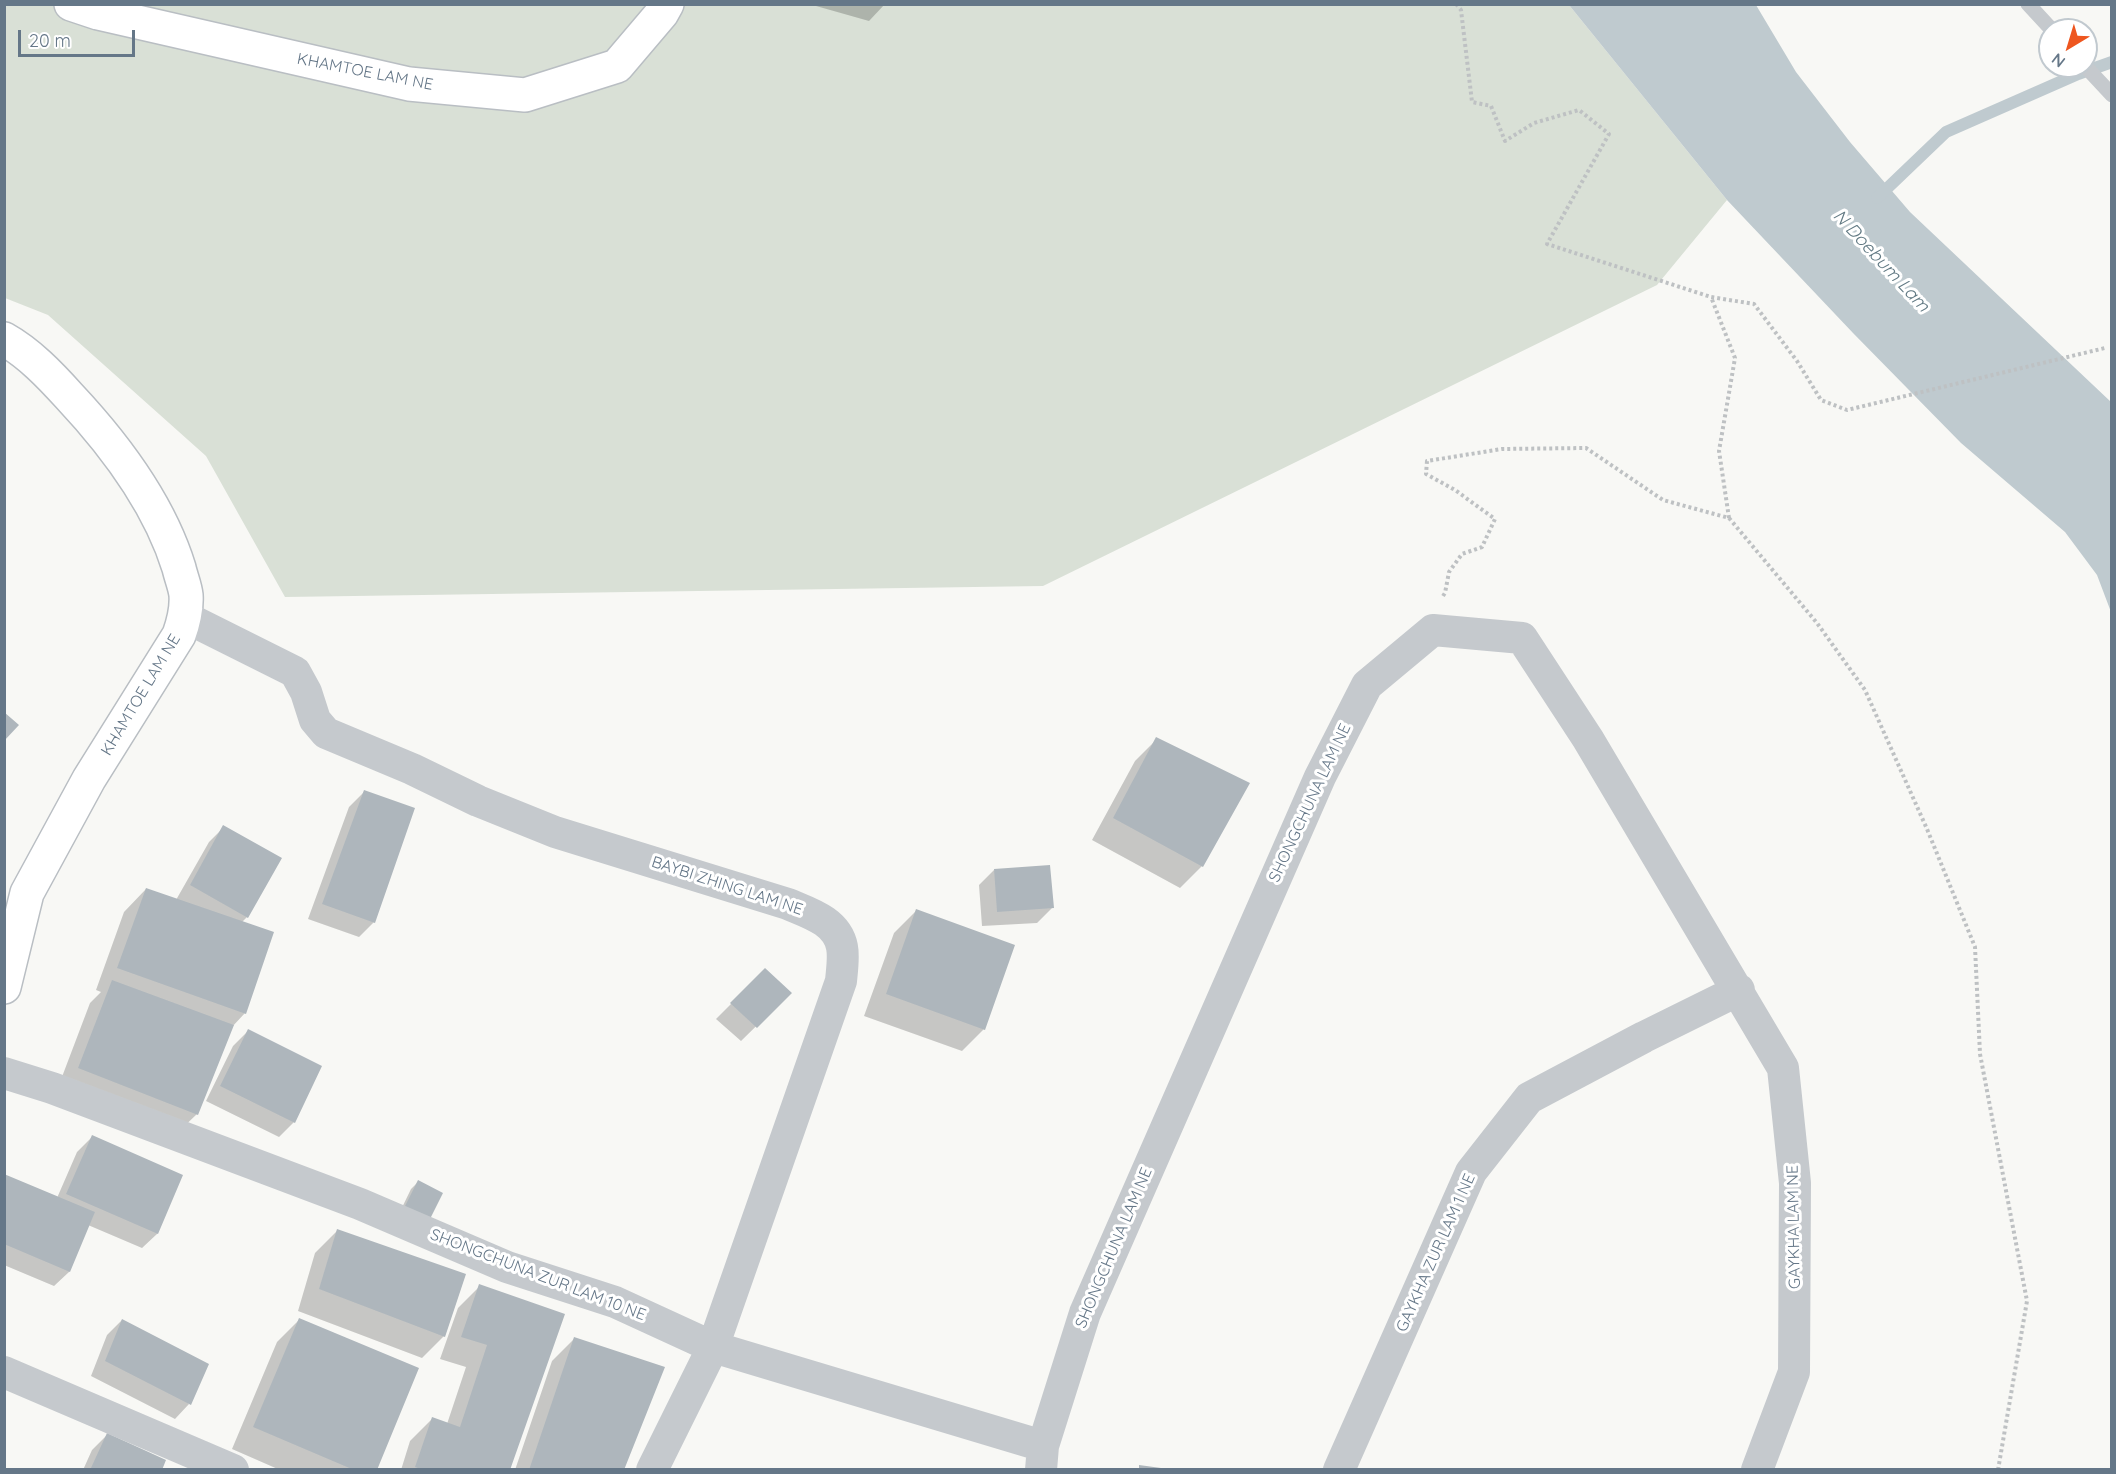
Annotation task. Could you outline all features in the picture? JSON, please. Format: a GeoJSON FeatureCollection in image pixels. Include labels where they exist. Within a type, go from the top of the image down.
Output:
{"type":"FeatureCollection","features":[{"type":"Feature","properties":{"kind":"main road","name":"KHAMTOE LAM NE"},"geometry":{"type":"LineString","coordinates":[[71,4],[98,13],[409,84],[525,95],[617,66],[667,4]]}},
{"type":"Feature","properties":{"kind":"main road","name":"KHAMTOE LAM NE"},"geometry":{"type":"LineString","coordinates":[[4,339],[25,353],[55,381],[97,426],[132,474],[161,523],[176,558],[186,593],[185,617],[179,635],[90,779],[27,893],[4,987]]}},
{"type":"Feature","properties":{"kind":"street","name":"BAYBI ZHING LAM NE"},"geometry":{"type":"LineString","coordinates":[[185,617],[295,672],[306,692],[315,720],[326,733],[412,769],[478,801],[555,832],[788,904],[820,917],[836,932],[842,947],[841,981],[713,1347],[652,1470]]}},
{"type":"Feature","properties":{"kind":"street","name":"SHONGCHUNA LAM NE"},"geometry":{"type":"LineString","coordinates":[[1042,1458],[1085,1313],[1320,777],[1367,685],[1433,630],[1522,638],[1588,739],[1739,990]]}},
{"type":"Feature","properties":{"kind":"street","name":"GAYKHA ZUR LAM 1 NE"},"geometry":{"type":"LineString","coordinates":[[1339,1470],[1471,1172],[1529,1098],[1739,990]]}},
{"type":"Feature","properties":{"kind":"street","name":"GAYKHA LAM NE"},"geometry":{"type":"LineString","coordinates":[[1739,990],[1783,1068],[1795,1183],[1794,1372],[1757,1470]]}},
{"type":"Feature","properties":{"kind":"street","name":"SHONGCHUNA ZUR LAM 10 NE"},"geometry":{"type":"LineString","coordinates":[[4,1073],[52,1088],[360,1204],[507,1267],[615,1302],[713,1347],[1042,1458]]}},
{"type":"Feature","properties":{"kind":"street"},"geometry":{"type":"LineString","coordinates":[[4,1372],[233,1470]]}},
{"type":"Feature","properties":{"kind":"lane"},"geometry":{"type":"LineString","coordinates":[[2028,4],[2041,18]]}},
{"type":"Feature","properties":{"kind":"lane"},"geometry":{"type":"LineString","coordinates":[[2096,78],[2112,95]]}},
{"type":"Feature","properties":{"kind":"path"},"geometry":{"type":"LineString","coordinates":[[1456,4],[1461,10],[1472,102],[1491,106],[1505,141],[1534,123],[1579,110],[1609,134],[1547,244],[1711,297],[1754,304],[1797,361],[1821,400],[1847,410],[2105,348]]}},
{"type":"Feature","properties":{"kind":"path"},"geometry":{"type":"LineString","coordinates":[[1711,297],[1736,358],[1719,451],[1729,518],[1817,623],[1865,690],[1927,829],[1975,947],[1980,1054],[2027,1301],[1998,1470]]}},
{"type":"Feature","properties":{"kind":"path"},"geometry":{"type":"LineString","coordinates":[[1439,599],[1445,593],[1449,572],[1462,554],[1482,547],[1494,519],[1455,490],[1426,474],[1427,461],[1502,449],[1586,448],[1663,500],[1729,518]]}},
{"type":"Feature","properties":{"kind":"shaded area"},"geometry":{"type":"Polygon","coordinates":[[[4,5],[1569,5],[1727,200],[1657,285],[1043,586],[285,597],[206,456],[48,315],[5,298],[4,5]]]}},
{"type":"Feature","properties":{"kind":"water","name":"N Doebum Lam"},"geometry":{"type":"Polygon","coordinates":[[[1569,5],[1756,5],[1796,72],[1850,142],[1910,212],[2111,402],[2111,612],[2097,575],[2065,532],[1961,443],[1727,200],[1569,5]]]}},
{"type":"Feature","properties":{"kind":"building"},"geometry":{"type":"Polygon","coordinates":[[[4,712],[19,725],[4,741],[4,712]]]}},
{"type":"Feature","properties":{"kind":"building"},"geometry":{"type":"Polygon","coordinates":[[[1156,737],[1250,783],[1203,867],[1113,818],[1156,737]]]}},
{"type":"Feature","properties":{"kind":"building"},"geometry":{"type":"Polygon","coordinates":[[[364,790],[415,808],[375,923],[322,904],[364,790]]]}},
{"type":"Feature","properties":{"kind":"building"},"geometry":{"type":"Polygon","coordinates":[[[223,825],[282,858],[248,918],[190,885],[223,825]]]}},
{"type":"Feature","properties":{"kind":"building"},"geometry":{"type":"Polygon","coordinates":[[[1050,865],[1054,908],[997,912],[994,869],[1050,865]]]}},
{"type":"Feature","properties":{"kind":"building"},"geometry":{"type":"Polygon","coordinates":[[[146,888],[274,932],[246,1014],[117,968],[146,888]]]}},
{"type":"Feature","properties":{"kind":"building"},"geometry":{"type":"Polygon","coordinates":[[[916,909],[1015,945],[985,1030],[886,994],[916,909]]]}},
{"type":"Feature","properties":{"kind":"building"},"geometry":{"type":"Polygon","coordinates":[[[765,968],[792,993],[757,1028],[730,1003],[765,968]]]}},
{"type":"Feature","properties":{"kind":"building"},"geometry":{"type":"Polygon","coordinates":[[[112,980],[234,1025],[198,1115],[78,1068],[112,980]]]}},
{"type":"Feature","properties":{"kind":"building"},"geometry":{"type":"Polygon","coordinates":[[[248,1029],[322,1066],[295,1123],[220,1086],[248,1029]]]}},
{"type":"Feature","properties":{"kind":"building"},"geometry":{"type":"Polygon","coordinates":[[[92,1135],[183,1175],[158,1234],[66,1194],[92,1135]]]}},
{"type":"Feature","properties":{"kind":"building"},"geometry":{"type":"Polygon","coordinates":[[[4,1174],[95,1212],[70,1272],[4,1244],[4,1174]]]}},
{"type":"Feature","properties":{"kind":"building"},"geometry":{"type":"Polygon","coordinates":[[[418,1180],[443,1193],[427,1225],[402,1212],[418,1180]]]}},
{"type":"Feature","properties":{"kind":"building"},"geometry":{"type":"Polygon","coordinates":[[[337,1229],[466,1274],[445,1337],[319,1289],[337,1229]]]}},
{"type":"Feature","properties":{"kind":"building"},"geometry":{"type":"Polygon","coordinates":[[[479,1284],[565,1314],[510,1470],[423,1470],[415,1467],[432,1417],[460,1427],[487,1345],[461,1337],[479,1284]]]}},
{"type":"Feature","properties":{"kind":"building"},"geometry":{"type":"Polygon","coordinates":[[[299,1318],[419,1368],[377,1470],[354,1470],[253,1427],[299,1318]]]}},
{"type":"Feature","properties":{"kind":"building"},"geometry":{"type":"Polygon","coordinates":[[[122,1319],[209,1364],[191,1405],[105,1361],[122,1319]]]}},
{"type":"Feature","properties":{"kind":"building"},"geometry":{"type":"Polygon","coordinates":[[[574,1337],[665,1367],[624,1470],[529,1470],[574,1337]]]}},
{"type":"Feature","properties":{"kind":"building"},"geometry":{"type":"Polygon","coordinates":[[[107,1433],[166,1460],[162,1470],[90,1470],[107,1433]]]}},
{"type":"Feature","properties":{"kind":"building"},"geometry":{"type":"Polygon","coordinates":[[[1139,1465],[1161,1468],[1161,1470],[1139,1470],[1139,1465]]]}},
{"type":"Feature","properties":{"kind":"waterway"},"geometry":{"type":"LineString","coordinates":[[1877,198],[1946,132],[2078,74],[2112,62]]}}]}
